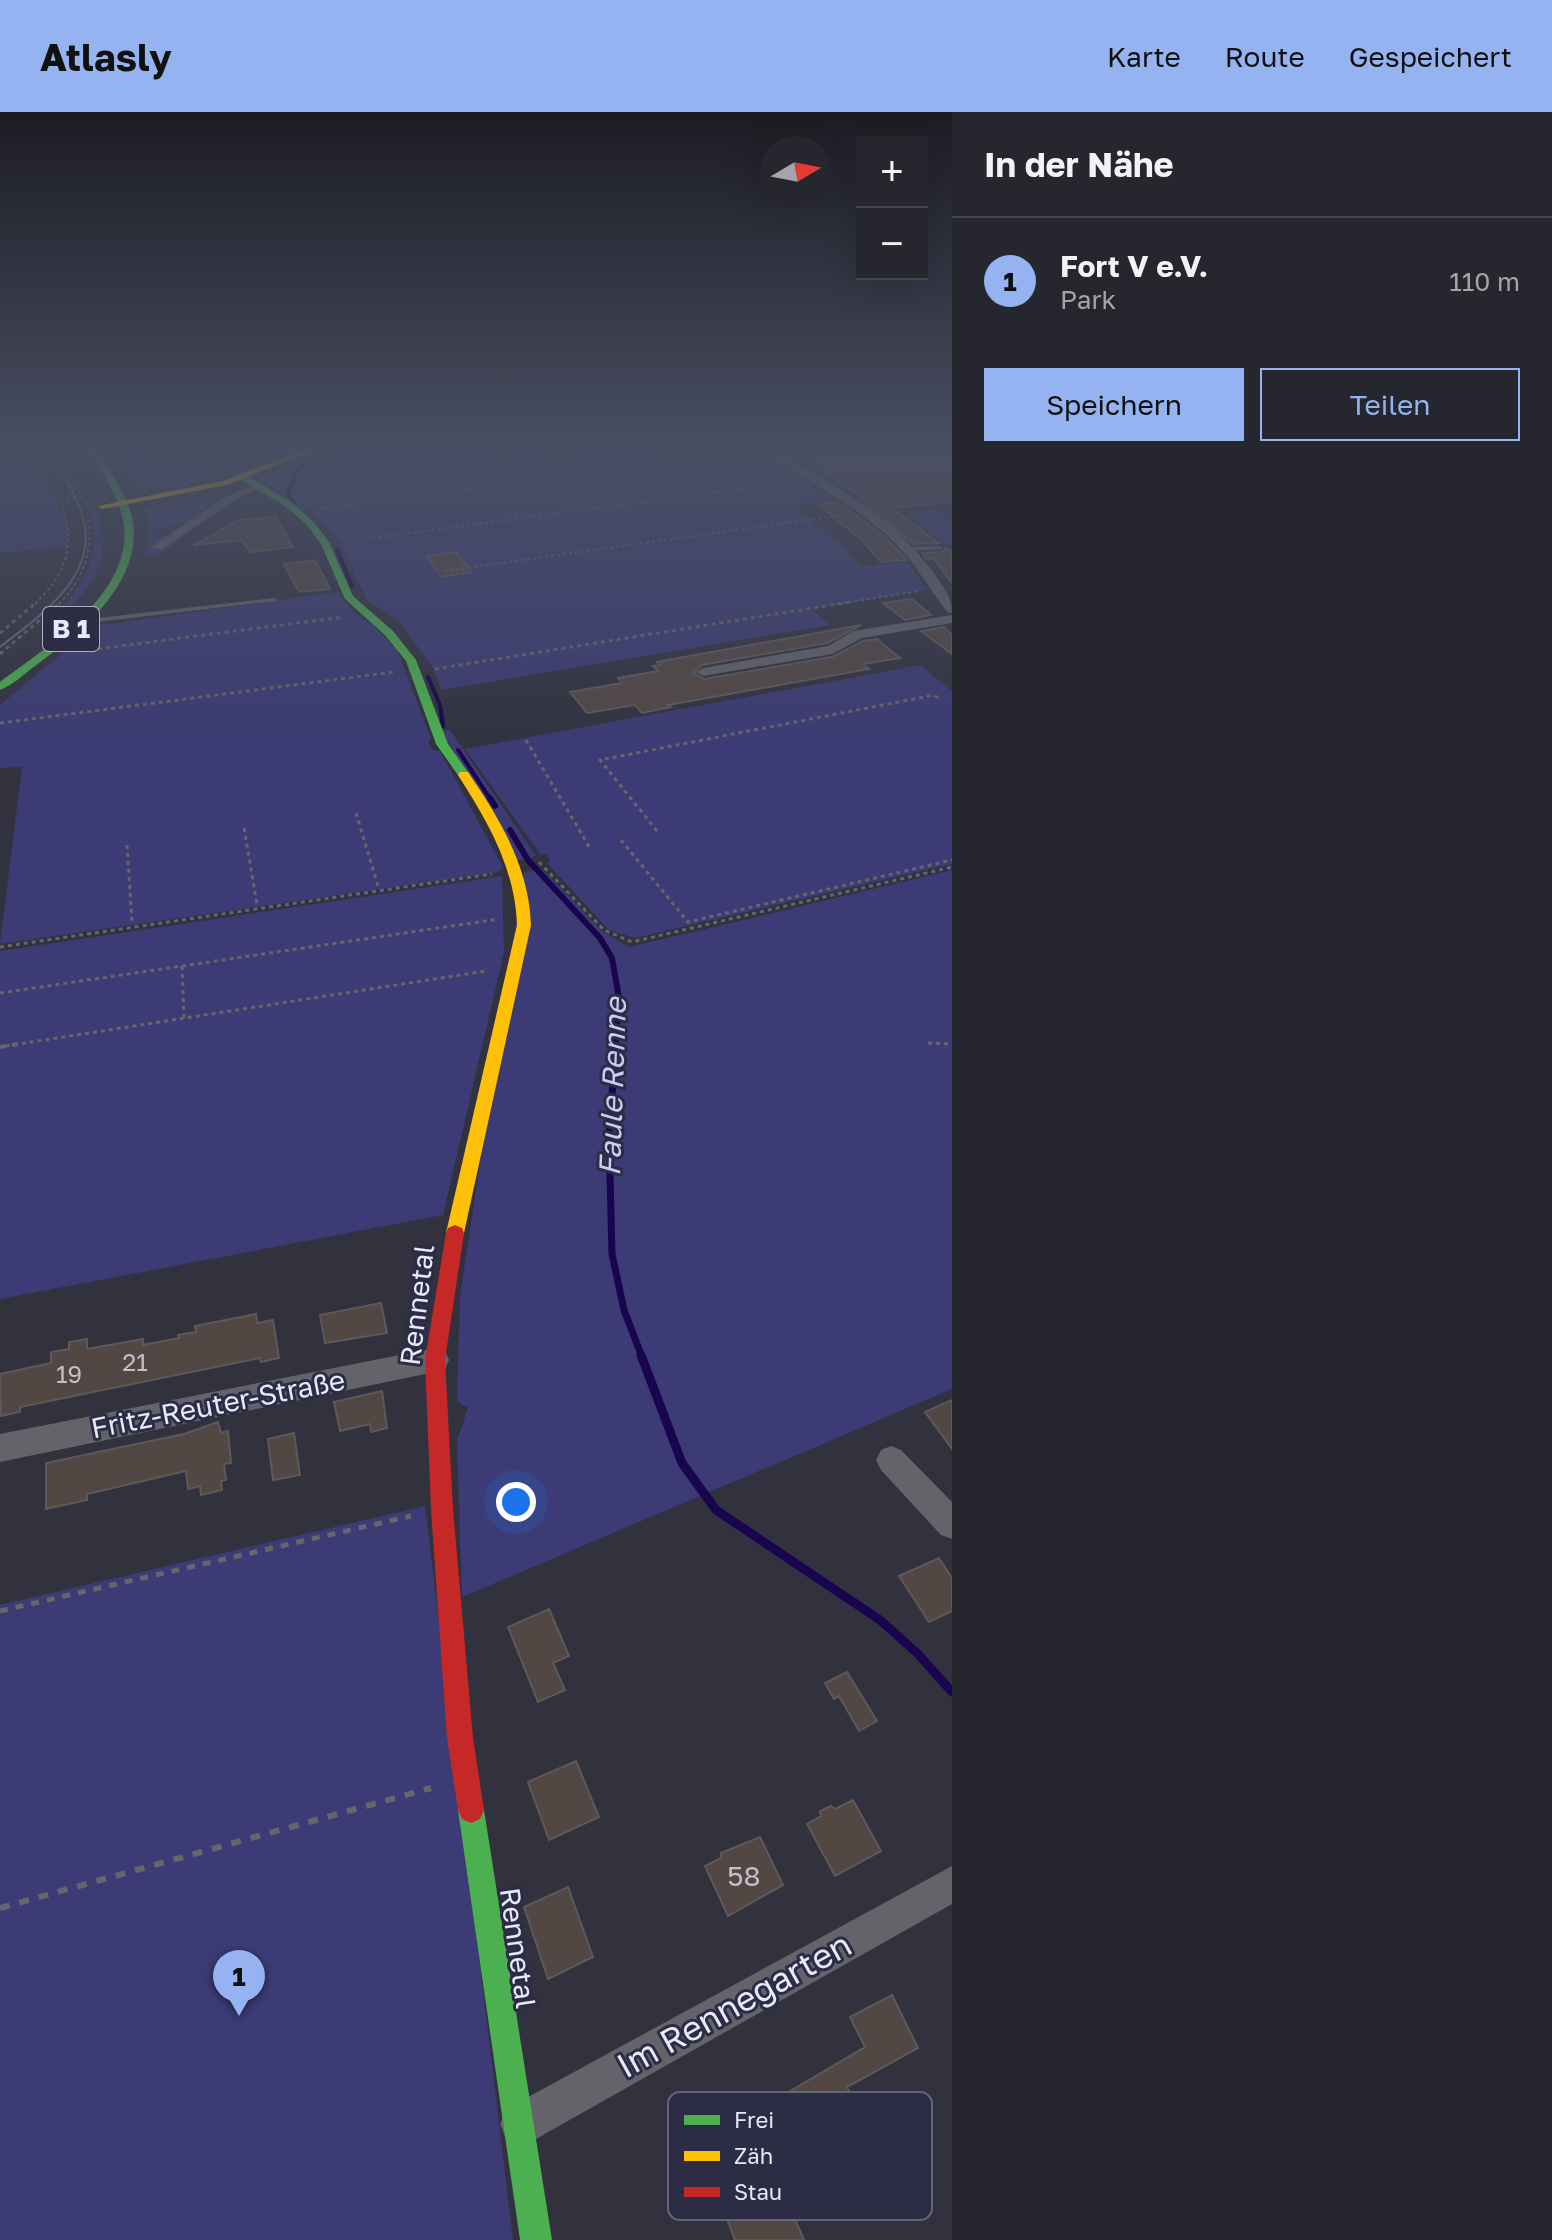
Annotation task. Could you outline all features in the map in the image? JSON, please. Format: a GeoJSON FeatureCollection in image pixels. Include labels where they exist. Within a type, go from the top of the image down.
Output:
{"type":"FeatureCollection","features":[{"type":"Feature","properties":{"kind":"street","name":"B 1"},"geometry":{"type":"LineString","coordinates":[[0,672],[59,625],[89,594],[106,566],[108,547]]}},
{"type":"Feature","properties":{"kind":"street","name":"B 1"},"geometry":{"type":"LineString","coordinates":[[0,687],[80,622],[108,593],[125,564],[128,547]]}},
{"type":"Feature","properties":{"kind":"street","name":"Rennetal"},"geometry":{"type":"LineString","coordinates":[[327,547],[349,597],[406,652],[417,670],[442,744],[478,796],[514,865],[524,893],[524,925],[467,1170],[445,1282],[435,1360],[442,1509],[460,1738],[516,2126],[536,2240]]}},
{"type":"Feature","properties":{"kind":"street"},"geometry":{"type":"LineString","coordinates":[[909,549],[952,609]]}},
{"type":"Feature","properties":{"kind":"street"},"geometry":{"type":"LineString","coordinates":[[703,672],[832,650],[858,634],[952,619]]}},
{"type":"Feature","properties":{"kind":"street","name":"Fritz-Reuter-Straße"},"geometry":{"type":"LineString","coordinates":[[0,1448],[435,1360]]}},
{"type":"Feature","properties":{"kind":"street"},"geometry":{"type":"LineString","coordinates":[[891,1460],[952,1524]]}},
{"type":"Feature","properties":{"kind":"street","name":"Im Rennegarten"},"geometry":{"type":"LineString","coordinates":[[516,2126],[952,1884]]}},
{"type":"Feature","properties":{"kind":"lane"},"geometry":{"type":"LineString","coordinates":[[909,549],[940,548]]}},
{"type":"Feature","properties":{"kind":"lane"},"geometry":{"type":"LineString","coordinates":[[80,622],[274,600]]}},
{"type":"Feature","properties":{"kind":"path"},"geometry":{"type":"LineString","coordinates":[[0,633],[38,602],[61,573],[70,547]]}},
{"type":"Feature","properties":{"kind":"path"},"geometry":{"type":"LineString","coordinates":[[0,654],[55,610],[86,569],[90,547]]}},
{"type":"Feature","properties":{"kind":"path"},"geometry":{"type":"LineString","coordinates":[[444,571],[612,547]]}},
{"type":"Feature","properties":{"kind":"path"},"geometry":{"type":"LineString","coordinates":[[429,669],[928,589]]}},
{"type":"Feature","properties":{"kind":"path"},"geometry":{"type":"LineString","coordinates":[[80,651],[356,615]]}},
{"type":"Feature","properties":{"kind":"path"},"geometry":{"type":"LineString","coordinates":[[0,723],[408,670]]}},
{"type":"Feature","properties":{"kind":"path"},"geometry":{"type":"LineString","coordinates":[[657,831],[600,760],[934,695],[938,698]]}},
{"type":"Feature","properties":{"kind":"path"},"geometry":{"type":"LineString","coordinates":[[526,740],[590,848]]}},
{"type":"Feature","properties":{"kind":"path"},"geometry":{"type":"LineString","coordinates":[[356,813],[378,886]]}},
{"type":"Feature","properties":{"kind":"path"},"geometry":{"type":"LineString","coordinates":[[244,828],[257,904]]}},
{"type":"Feature","properties":{"kind":"path"},"geometry":{"type":"LineString","coordinates":[[621,840],[688,922],[952,860]]}},
{"type":"Feature","properties":{"kind":"path"},"geometry":{"type":"LineString","coordinates":[[127,845],[132,922]]}},
{"type":"Feature","properties":{"kind":"path"},"geometry":{"type":"LineString","coordinates":[[537,861],[604,930],[632,942],[952,867]]}},
{"type":"Feature","properties":{"kind":"path"},"geometry":{"type":"LineString","coordinates":[[0,947],[508,872],[514,865]]}},
{"type":"Feature","properties":{"kind":"path"},"geometry":{"type":"LineString","coordinates":[[0,993],[499,919]]}},
{"type":"Feature","properties":{"kind":"path"},"geometry":{"type":"LineString","coordinates":[[182,966],[184,1018]]}},
{"type":"Feature","properties":{"kind":"path"},"geometry":{"type":"LineString","coordinates":[[0,1047],[494,970]]}},
{"type":"Feature","properties":{"kind":"path"},"geometry":{"type":"LineString","coordinates":[[928,1043],[952,1044]]}},
{"type":"Feature","properties":{"kind":"path"},"geometry":{"type":"LineString","coordinates":[[0,1611],[417,1514]]}},
{"type":"Feature","properties":{"kind":"path"},"geometry":{"type":"LineString","coordinates":[[0,1908],[447,1783]]}},
{"type":"Feature","properties":{"kind":"shaded area"},"geometry":{"type":"Polygon","coordinates":[[[0,547],[55,547],[0,553],[0,547]]]}},
{"type":"Feature","properties":{"kind":"shaded area"},"geometry":{"type":"Polygon","coordinates":[[[93,547],[103,547],[92,580],[72,607],[61,608],[80,583],[93,547]]]}},
{"type":"Feature","properties":{"kind":"shaded area"},"geometry":{"type":"Polygon","coordinates":[[[148,547],[168,547],[159,554],[146,556],[148,547]]]}},
{"type":"Feature","properties":{"kind":"shaded area"},"geometry":{"type":"Polygon","coordinates":[[[342,547],[844,547],[860,567],[907,562],[927,590],[811,609],[830,625],[441,690],[433,668],[398,620],[367,600],[342,547]]]}},
{"type":"Feature","properties":{"kind":"shaded area"},"geometry":{"type":"Polygon","coordinates":[[[337,592],[356,615],[373,625],[397,650],[431,739],[428,743],[433,750],[440,751],[503,867],[499,872],[0,944],[22,767],[0,768],[0,705],[95,626],[337,592]]]}},
{"type":"Feature","properties":{"kind":"shaded area"},"geometry":{"type":"Polygon","coordinates":[[[920,665],[952,691],[952,864],[635,938],[609,930],[547,863],[550,861],[547,855],[540,854],[465,749],[920,665]]]}},
{"type":"Feature","properties":{"kind":"shaded area"},"geometry":{"type":"Polygon","coordinates":[[[450,730],[536,856],[517,860],[441,731],[450,730]]]}},
{"type":"Feature","properties":{"kind":"shaded area"},"geometry":{"type":"Polygon","coordinates":[[[542,869],[603,932],[630,947],[952,870],[952,1389],[462,1597],[457,1441],[468,1408],[457,1401],[460,1297],[524,872],[542,869]]]}},
{"type":"Feature","properties":{"kind":"shaded area"},"geometry":{"type":"Polygon","coordinates":[[[502,876],[504,952],[443,1215],[0,1299],[0,951],[502,876]]]}},
{"type":"Feature","properties":{"kind":"shaded area"},"geometry":{"type":"Polygon","coordinates":[[[425,1506],[513,2240],[0,2240],[0,1605],[425,1506]]]}},
{"type":"Feature","properties":{"kind":"building"},"geometry":{"type":"Polygon","coordinates":[[[247,547],[290,547],[251,552],[247,547]]]}},
{"type":"Feature","properties":{"kind":"building"},"geometry":{"type":"Polygon","coordinates":[[[868,547],[895,547],[907,560],[881,562],[868,547]]]}},
{"type":"Feature","properties":{"kind":"building"},"geometry":{"type":"Polygon","coordinates":[[[946,548],[952,552],[952,583],[933,558],[926,559],[922,553],[942,552],[946,548]]]}},
{"type":"Feature","properties":{"kind":"building"},"geometry":{"type":"Polygon","coordinates":[[[456,552],[472,572],[441,577],[427,556],[456,552]]]}},
{"type":"Feature","properties":{"kind":"building"},"geometry":{"type":"Polygon","coordinates":[[[315,560],[330,589],[299,592],[284,564],[315,560]]]}},
{"type":"Feature","properties":{"kind":"building"},"geometry":{"type":"Polygon","coordinates":[[[912,599],[931,615],[905,620],[883,603],[912,599]]]}},
{"type":"Feature","properties":{"kind":"building"},"geometry":{"type":"Polygon","coordinates":[[[861,625],[827,643],[702,665],[693,673],[704,679],[832,657],[863,641],[877,639],[900,658],[863,664],[869,669],[668,705],[671,707],[642,713],[635,705],[587,713],[570,692],[622,683],[618,678],[658,671],[653,666],[660,665],[657,662],[861,625]]]}},
{"type":"Feature","properties":{"kind":"building"},"geometry":{"type":"Polygon","coordinates":[[[944,627],[952,635],[952,654],[921,631],[944,627]]]}},
{"type":"Feature","properties":{"kind":"building"},"geometry":{"type":"Polygon","coordinates":[[[381,1303],[387,1333],[325,1343],[320,1315],[381,1303]]]}},
{"type":"Feature","properties":{"kind":"building"},"geometry":{"type":"Polygon","coordinates":[[[256,1314],[257,1323],[273,1320],[279,1358],[261,1362],[260,1358],[20,1407],[20,1412],[1,1416],[0,1374],[51,1363],[51,1352],[69,1349],[69,1342],[87,1339],[87,1349],[143,1339],[143,1345],[196,1332],[195,1326],[256,1314]]]}},
{"type":"Feature","properties":{"kind":"building"},"geometry":{"type":"Polygon","coordinates":[[[382,1391],[387,1428],[371,1432],[370,1424],[340,1431],[334,1402],[382,1391]]]}},
{"type":"Feature","properties":{"kind":"building"},"geometry":{"type":"Polygon","coordinates":[[[952,1400],[952,1449],[925,1412],[952,1400]]]}},
{"type":"Feature","properties":{"kind":"building"},"geometry":{"type":"Polygon","coordinates":[[[218,1422],[221,1433],[228,1431],[231,1463],[224,1464],[226,1480],[221,1481],[222,1490],[201,1495],[200,1486],[188,1489],[186,1471],[87,1494],[87,1500],[46,1509],[46,1463],[184,1434],[218,1422]]]}},
{"type":"Feature","properties":{"kind":"building"},"geometry":{"type":"Polygon","coordinates":[[[294,1433],[300,1475],[273,1480],[268,1439],[294,1433]]]}},
{"type":"Feature","properties":{"kind":"building"},"geometry":{"type":"Polygon","coordinates":[[[939,1558],[952,1578],[952,1611],[929,1622],[899,1576],[939,1558]]]}},
{"type":"Feature","properties":{"kind":"building"},"geometry":{"type":"Polygon","coordinates":[[[549,1609],[569,1656],[553,1663],[565,1690],[538,1702],[508,1627],[549,1609]]]}},
{"type":"Feature","properties":{"kind":"building"},"geometry":{"type":"Polygon","coordinates":[[[847,1672],[877,1721],[859,1731],[839,1696],[834,1699],[825,1683],[847,1672]]]}},
{"type":"Feature","properties":{"kind":"building"},"geometry":{"type":"Polygon","coordinates":[[[576,1761],[599,1817],[549,1840],[528,1782],[576,1761]]]}},
{"type":"Feature","properties":{"kind":"building"},"geometry":{"type":"Polygon","coordinates":[[[853,1800],[881,1851],[835,1876],[807,1824],[821,1816],[820,1811],[831,1806],[835,1809],[853,1800]]]}},
{"type":"Feature","properties":{"kind":"building"},"geometry":{"type":"Polygon","coordinates":[[[760,1837],[783,1885],[728,1916],[705,1866],[721,1858],[721,1853],[760,1837]]]}},
{"type":"Feature","properties":{"kind":"building"},"geometry":{"type":"Polygon","coordinates":[[[568,1887],[593,1957],[548,1979],[524,1907],[568,1887]]]}},
{"type":"Feature","properties":{"kind":"building"},"geometry":{"type":"Polygon","coordinates":[[[892,1995],[918,2048],[847,2087],[850,2092],[789,2092],[865,2047],[850,2017],[892,1995]]]}},
{"type":"Feature","properties":{"kind":"building"},"geometry":{"type":"Polygon","coordinates":[[[727,2220],[795,2220],[804,2240],[735,2240],[727,2220]]]}},
{"type":"Feature","properties":{"kind":"waterway","name":"Faule Renne"},"geometry":{"type":"LineString","coordinates":[[337,550],[352,586]]}},
{"type":"Feature","properties":{"kind":"waterway","name":"Faule Renne"},"geometry":{"type":"LineString","coordinates":[[428,677],[440,705],[443,726]]}},
{"type":"Feature","properties":{"kind":"waterway","name":"Faule Renne"},"geometry":{"type":"LineString","coordinates":[[458,750],[491,800]]}},
{"type":"Feature","properties":{"kind":"waterway","name":"Faule Renne"},"geometry":{"type":"LineString","coordinates":[[490,798],[495,806]]}},
{"type":"Feature","properties":{"kind":"waterway","name":"Faule Renne"},"geometry":{"type":"LineString","coordinates":[[510,830],[528,860],[600,938],[612,958],[619,998],[615,1046]]}},
{"type":"Feature","properties":{"kind":"waterway","name":"Faule Renne"},"geometry":{"type":"LineString","coordinates":[[616,1044],[609,1134],[612,1254],[624,1310],[642,1357]]}},
{"type":"Feature","properties":{"kind":"waterway","name":"Faule Renne"},"geometry":{"type":"LineString","coordinates":[[641,1355],[682,1463],[716,1510],[880,1620],[918,1654],[952,1692]]}},
{"type":"Feature","properties":{"kind":"tram line"},"geometry":{"type":"LineString","coordinates":[[0,647],[59,596],[80,564],[85,547]]}},
{"type":"Feature","properties":{"kind":"traffic: fast"},"geometry":{"type":"LineString","coordinates":[[0,687],[62,640],[102,601],[117,579],[127,547]]}},
{"type":"Feature","properties":{"kind":"traffic: fast"},"geometry":{"type":"LineString","coordinates":[[327,547],[349,597],[389,633],[411,660],[442,744],[464,775]]}},
{"type":"Feature","properties":{"kind":"traffic: fast"},"geometry":{"type":"LineString","coordinates":[[471,1810],[536,2240]]}},
{"type":"Feature","properties":{"kind":"traffic: slow"},"geometry":{"type":"LineString","coordinates":[[455,1233],[524,925],[520,885],[514,866],[496,827],[464,775]]}},
{"type":"Feature","properties":{"kind":"traffic: jam"},"geometry":{"type":"LineString","coordinates":[[455,1233],[435,1360],[442,1509],[460,1738],[471,1810]]}},
{"type":"Feature","properties":{"kind":"place","name":"Fort V e.V."},"geometry":{"type":"Point","coordinates":[239,2016]}}]}
